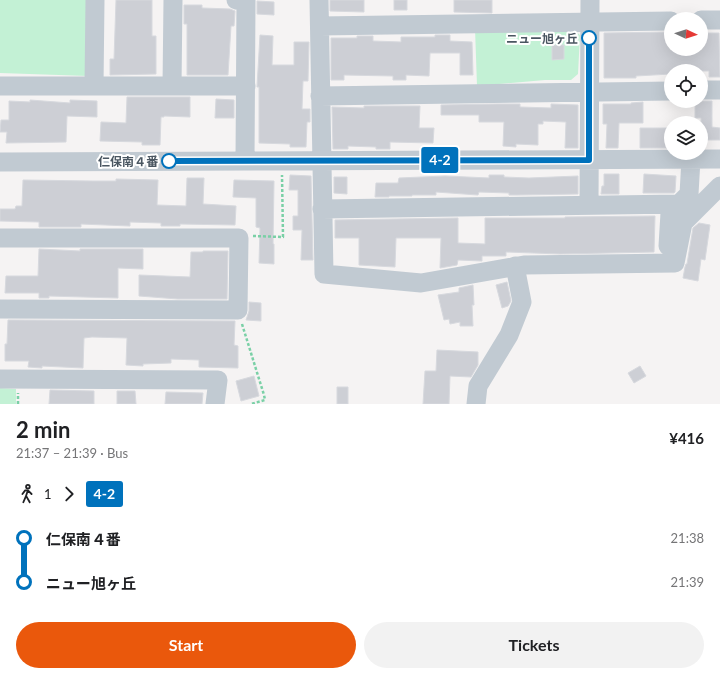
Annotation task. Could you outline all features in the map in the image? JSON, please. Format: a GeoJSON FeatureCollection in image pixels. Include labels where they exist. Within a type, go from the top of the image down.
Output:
{"type":"FeatureCollection","features":[{"type":"Feature","properties":{"kind":"street"},"geometry":{"type":"LineString","coordinates":[[94,86],[95,0]]}},
{"type":"Feature","properties":{"kind":"street"},"geometry":{"type":"LineString","coordinates":[[172,86],[174,0]]}},
{"type":"Feature","properties":{"kind":"street"},"geometry":{"type":"LineString","coordinates":[[236,0],[246,1],[245,160]]}},
{"type":"Feature","properties":{"kind":"street"},"geometry":{"type":"LineString","coordinates":[[319,0],[324,274],[421,283],[524,265],[674,263],[682,223],[720,186]]}},
{"type":"Feature","properties":{"kind":"street"},"geometry":{"type":"LineString","coordinates":[[589,205],[590,0]]}},
{"type":"Feature","properties":{"kind":"street"},"geometry":{"type":"LineString","coordinates":[[708,20],[720,20]]}},
{"type":"Feature","properties":{"kind":"street"},"geometry":{"type":"LineString","coordinates":[[320,26],[664,21]]}},
{"type":"Feature","properties":{"kind":"street"},"geometry":{"type":"LineString","coordinates":[[0,86],[246,86]]}},
{"type":"Feature","properties":{"kind":"street"},"geometry":{"type":"LineString","coordinates":[[708,90],[720,90]]}},
{"type":"Feature","properties":{"kind":"street"},"geometry":{"type":"LineString","coordinates":[[320,96],[664,91]]}},
{"type":"Feature","properties":{"kind":"street"},"geometry":{"type":"LineString","coordinates":[[0,162],[664,159]]}},
{"type":"Feature","properties":{"kind":"street"},"geometry":{"type":"LineString","coordinates":[[708,159],[720,159]]}},
{"type":"Feature","properties":{"kind":"street"},"geometry":{"type":"LineString","coordinates":[[666,263],[670,213],[689,194],[691,160]]}},
{"type":"Feature","properties":{"kind":"street"},"geometry":{"type":"LineString","coordinates":[[322,209],[679,204]]}},
{"type":"Feature","properties":{"kind":"street"},"geometry":{"type":"LineString","coordinates":[[0,238],[239,238],[238,310],[0,309]]}},
{"type":"Feature","properties":{"kind":"street"},"geometry":{"type":"LineString","coordinates":[[476,404],[478,386],[509,335],[522,302],[515,266]]}},
{"type":"Feature","properties":{"kind":"street"},"geometry":{"type":"LineString","coordinates":[[0,379],[218,380],[216,404]]}},
{"type":"Feature","properties":{"kind":"path"},"geometry":{"type":"LineString","coordinates":[[250,236],[282,237],[282,177]]}},
{"type":"Feature","properties":{"kind":"path"},"geometry":{"type":"LineString","coordinates":[[238,310],[265,400],[251,404]]}},
{"type":"Feature","properties":{"kind":"green space"},"geometry":{"type":"Polygon","coordinates":[[[0,0],[90,0],[88,76],[0,73],[0,0]]]}},
{"type":"Feature","properties":{"kind":"green space"},"geometry":{"type":"Polygon","coordinates":[[[475,28],[573,29],[580,35],[578,74],[571,80],[545,80],[477,86],[475,28]]]}},
{"type":"Feature","properties":{"kind":"green space"},"geometry":{"type":"Polygon","coordinates":[[[0,388],[16,389],[16,404],[0,404],[0,388]]]}},
{"type":"Feature","properties":{"kind":"building"},"geometry":{"type":"Polygon","coordinates":[[[116,0],[152,0],[152,36],[156,36],[156,74],[110,75],[110,59],[114,59],[116,0]]]}},
{"type":"Feature","properties":{"kind":"building"},"geometry":{"type":"Polygon","coordinates":[[[330,0],[364,0],[364,12],[330,11],[330,0]]]}},
{"type":"Feature","properties":{"kind":"building"},"geometry":{"type":"Polygon","coordinates":[[[394,0],[407,0],[407,10],[394,10],[394,0]]]}},
{"type":"Feature","properties":{"kind":"building"},"geometry":{"type":"Polygon","coordinates":[[[454,0],[492,0],[492,13],[454,12],[454,0]]]}},
{"type":"Feature","properties":{"kind":"building"},"geometry":{"type":"Polygon","coordinates":[[[257,1],[274,2],[274,15],[257,14],[257,1]]]}},
{"type":"Feature","properties":{"kind":"building"},"geometry":{"type":"Polygon","coordinates":[[[184,5],[202,5],[202,8],[230,9],[235,11],[234,26],[231,26],[228,75],[187,75],[187,24],[184,24],[184,5]]]}},
{"type":"Feature","properties":{"kind":"building"},"geometry":{"type":"Polygon","coordinates":[[[664,32],[664,56],[708,56],[708,33],[719,33],[720,77],[709,77],[708,64],[664,64],[664,74],[636,76],[636,78],[604,78],[604,33],[664,32]]]}},
{"type":"Feature","properties":{"kind":"building"},"geometry":{"type":"Polygon","coordinates":[[[260,35],[273,36],[272,65],[294,65],[294,42],[309,42],[308,81],[303,81],[302,109],[310,109],[310,122],[307,122],[306,147],[290,147],[290,144],[259,143],[259,87],[257,87],[260,35]]]}},
{"type":"Feature","properties":{"kind":"building"},"geometry":{"type":"Polygon","coordinates":[[[435,35],[450,35],[450,41],[472,42],[473,75],[460,75],[460,53],[430,53],[429,76],[406,75],[406,80],[393,80],[393,76],[344,75],[344,80],[331,80],[331,38],[357,38],[357,36],[373,36],[373,41],[401,42],[401,37],[435,37],[435,35]]]}},
{"type":"Feature","properties":{"kind":"building"},"geometry":{"type":"Polygon","coordinates":[[[552,45],[564,45],[564,59],[552,60],[552,45]]]}},
{"type":"Feature","properties":{"kind":"building"},"geometry":{"type":"Polygon","coordinates":[[[127,97],[190,97],[190,117],[161,117],[160,145],[142,145],[142,142],[100,141],[101,122],[126,123],[127,97]]]}},
{"type":"Feature","properties":{"kind":"building"},"geometry":{"type":"Polygon","coordinates":[[[216,99],[234,100],[234,118],[215,118],[216,99]]]}},
{"type":"Feature","properties":{"kind":"building"},"geometry":{"type":"Polygon","coordinates":[[[30,100],[70,103],[70,100],[97,101],[97,117],[67,116],[66,142],[6,143],[7,132],[0,132],[1,120],[9,120],[9,101],[30,102],[30,100]]]}},
{"type":"Feature","properties":{"kind":"building"},"geometry":{"type":"Polygon","coordinates":[[[708,101],[712,101],[712,127],[720,128],[720,140],[708,140],[708,116],[695,116],[695,108],[708,108],[708,101]]]}},
{"type":"Feature","properties":{"kind":"building"},"geometry":{"type":"Polygon","coordinates":[[[643,102],[643,123],[619,123],[618,148],[606,148],[607,124],[603,124],[603,104],[631,104],[643,102]]]}},
{"type":"Feature","properties":{"kind":"building"},"geometry":{"type":"Polygon","coordinates":[[[520,104],[520,107],[551,108],[551,104],[578,105],[578,148],[565,148],[566,122],[543,121],[543,124],[538,124],[538,145],[516,144],[516,147],[503,146],[504,122],[479,122],[479,115],[441,115],[441,105],[520,104]]]}},
{"type":"Feature","properties":{"kind":"building"},"geometry":{"type":"Polygon","coordinates":[[[364,106],[420,106],[419,128],[434,128],[433,143],[390,142],[390,149],[348,146],[348,149],[333,149],[332,107],[364,108],[364,106]]]}},
{"type":"Feature","properties":{"kind":"building"},"geometry":{"type":"Polygon","coordinates":[[[640,128],[664,128],[664,148],[640,148],[640,128]]]}},
{"type":"Feature","properties":{"kind":"building"},"geometry":{"type":"Polygon","coordinates":[[[604,174],[619,174],[619,194],[601,194],[602,186],[604,186],[604,174]]]}},
{"type":"Feature","properties":{"kind":"building"},"geometry":{"type":"Polygon","coordinates":[[[644,174],[676,176],[675,192],[643,193],[644,174]]]}},
{"type":"Feature","properties":{"kind":"building"},"geometry":{"type":"Polygon","coordinates":[[[290,175],[311,176],[313,260],[301,260],[302,230],[293,230],[293,216],[298,216],[298,190],[289,190],[290,175]]]}},
{"type":"Feature","properties":{"kind":"building"},"geometry":{"type":"Polygon","coordinates":[[[489,175],[529,178],[578,176],[578,194],[509,195],[509,193],[479,192],[478,195],[436,192],[436,195],[375,197],[376,183],[398,183],[399,178],[445,176],[489,178],[489,175]]]}},
{"type":"Feature","properties":{"kind":"building"},"geometry":{"type":"Polygon","coordinates":[[[334,177],[347,177],[347,194],[334,193],[334,177]]]}},
{"type":"Feature","properties":{"kind":"building"},"geometry":{"type":"Polygon","coordinates":[[[187,178],[204,178],[203,204],[236,206],[235,225],[180,224],[180,226],[161,226],[161,223],[130,222],[130,226],[81,224],[81,227],[39,227],[39,222],[0,221],[0,209],[15,209],[16,206],[22,206],[23,180],[158,180],[157,205],[186,206],[187,178]]]}},
{"type":"Feature","properties":{"kind":"building"},"geometry":{"type":"Polygon","coordinates":[[[234,180],[274,181],[274,264],[259,263],[260,228],[256,227],[256,198],[233,197],[234,180]]]}},
{"type":"Feature","properties":{"kind":"building"},"geometry":{"type":"Polygon","coordinates":[[[655,216],[654,252],[560,254],[506,252],[506,256],[482,256],[482,261],[458,260],[457,265],[440,268],[441,238],[396,238],[395,267],[359,265],[359,238],[335,238],[335,220],[458,218],[458,243],[485,244],[485,218],[655,216]]]}},
{"type":"Feature","properties":{"kind":"building"},"geometry":{"type":"Polygon","coordinates":[[[699,223],[710,225],[705,260],[701,259],[698,281],[683,278],[693,228],[699,223]]]}},
{"type":"Feature","properties":{"kind":"building"},"geometry":{"type":"Polygon","coordinates":[[[39,249],[80,251],[80,249],[143,249],[143,269],[118,268],[118,298],[49,296],[49,298],[39,298],[39,293],[5,293],[6,276],[38,276],[39,249]]]}},
{"type":"Feature","properties":{"kind":"building"},"geometry":{"type":"Polygon","coordinates":[[[228,251],[227,299],[178,299],[139,296],[139,275],[190,277],[191,252],[228,251]]]}},
{"type":"Feature","properties":{"kind":"building"},"geometry":{"type":"Polygon","coordinates":[[[507,282],[511,301],[508,306],[502,308],[496,285],[507,282]]]}},
{"type":"Feature","properties":{"kind":"building"},"geometry":{"type":"Polygon","coordinates":[[[473,285],[473,326],[460,326],[460,322],[450,324],[449,319],[444,320],[438,295],[459,292],[459,288],[473,285]]]}},
{"type":"Feature","properties":{"kind":"building"},"geometry":{"type":"Polygon","coordinates":[[[249,302],[261,303],[261,321],[246,320],[249,311],[249,302]]]}},
{"type":"Feature","properties":{"kind":"building"},"geometry":{"type":"Polygon","coordinates":[[[8,320],[235,321],[234,345],[238,346],[238,368],[199,367],[199,360],[171,359],[171,363],[143,364],[143,366],[126,365],[127,338],[92,337],[84,338],[83,368],[42,366],[42,368],[28,367],[29,361],[5,361],[5,344],[7,344],[8,320]]]}},
{"type":"Feature","properties":{"kind":"building"},"geometry":{"type":"Polygon","coordinates":[[[437,350],[478,352],[478,365],[471,377],[450,376],[449,404],[423,404],[425,371],[436,371],[437,350]]]}},
{"type":"Feature","properties":{"kind":"building"},"geometry":{"type":"Polygon","coordinates":[[[640,366],[646,376],[634,383],[628,373],[640,366]]]}},
{"type":"Feature","properties":{"kind":"building"},"geometry":{"type":"Polygon","coordinates":[[[254,376],[259,396],[241,401],[236,381],[254,376]]]}},
{"type":"Feature","properties":{"kind":"building"},"geometry":{"type":"Polygon","coordinates":[[[337,387],[348,387],[348,404],[337,404],[337,387]]]}},
{"type":"Feature","properties":{"kind":"building"},"geometry":{"type":"Polygon","coordinates":[[[50,390],[94,391],[94,404],[49,404],[50,390]]]}},
{"type":"Feature","properties":{"kind":"building"},"geometry":{"type":"Polygon","coordinates":[[[117,391],[135,391],[136,404],[117,404],[117,391]]]}},
{"type":"Feature","properties":{"kind":"building"},"geometry":{"type":"Polygon","coordinates":[[[166,392],[203,393],[202,404],[165,404],[166,392]]]}},
{"type":"Feature","properties":{"kind":"bus line","name":"4-2"},"geometry":{"type":"LineString","coordinates":[[169,161],[589,160],[589,38]]}},
{"type":"Feature","properties":{"kind":"place","name":"ニュー旭ヶ丘"},"geometry":{"type":"Point","coordinates":[589,38]}},
{"type":"Feature","properties":{"kind":"place","name":"仁保南４番"},"geometry":{"type":"Point","coordinates":[169,161]}}]}
